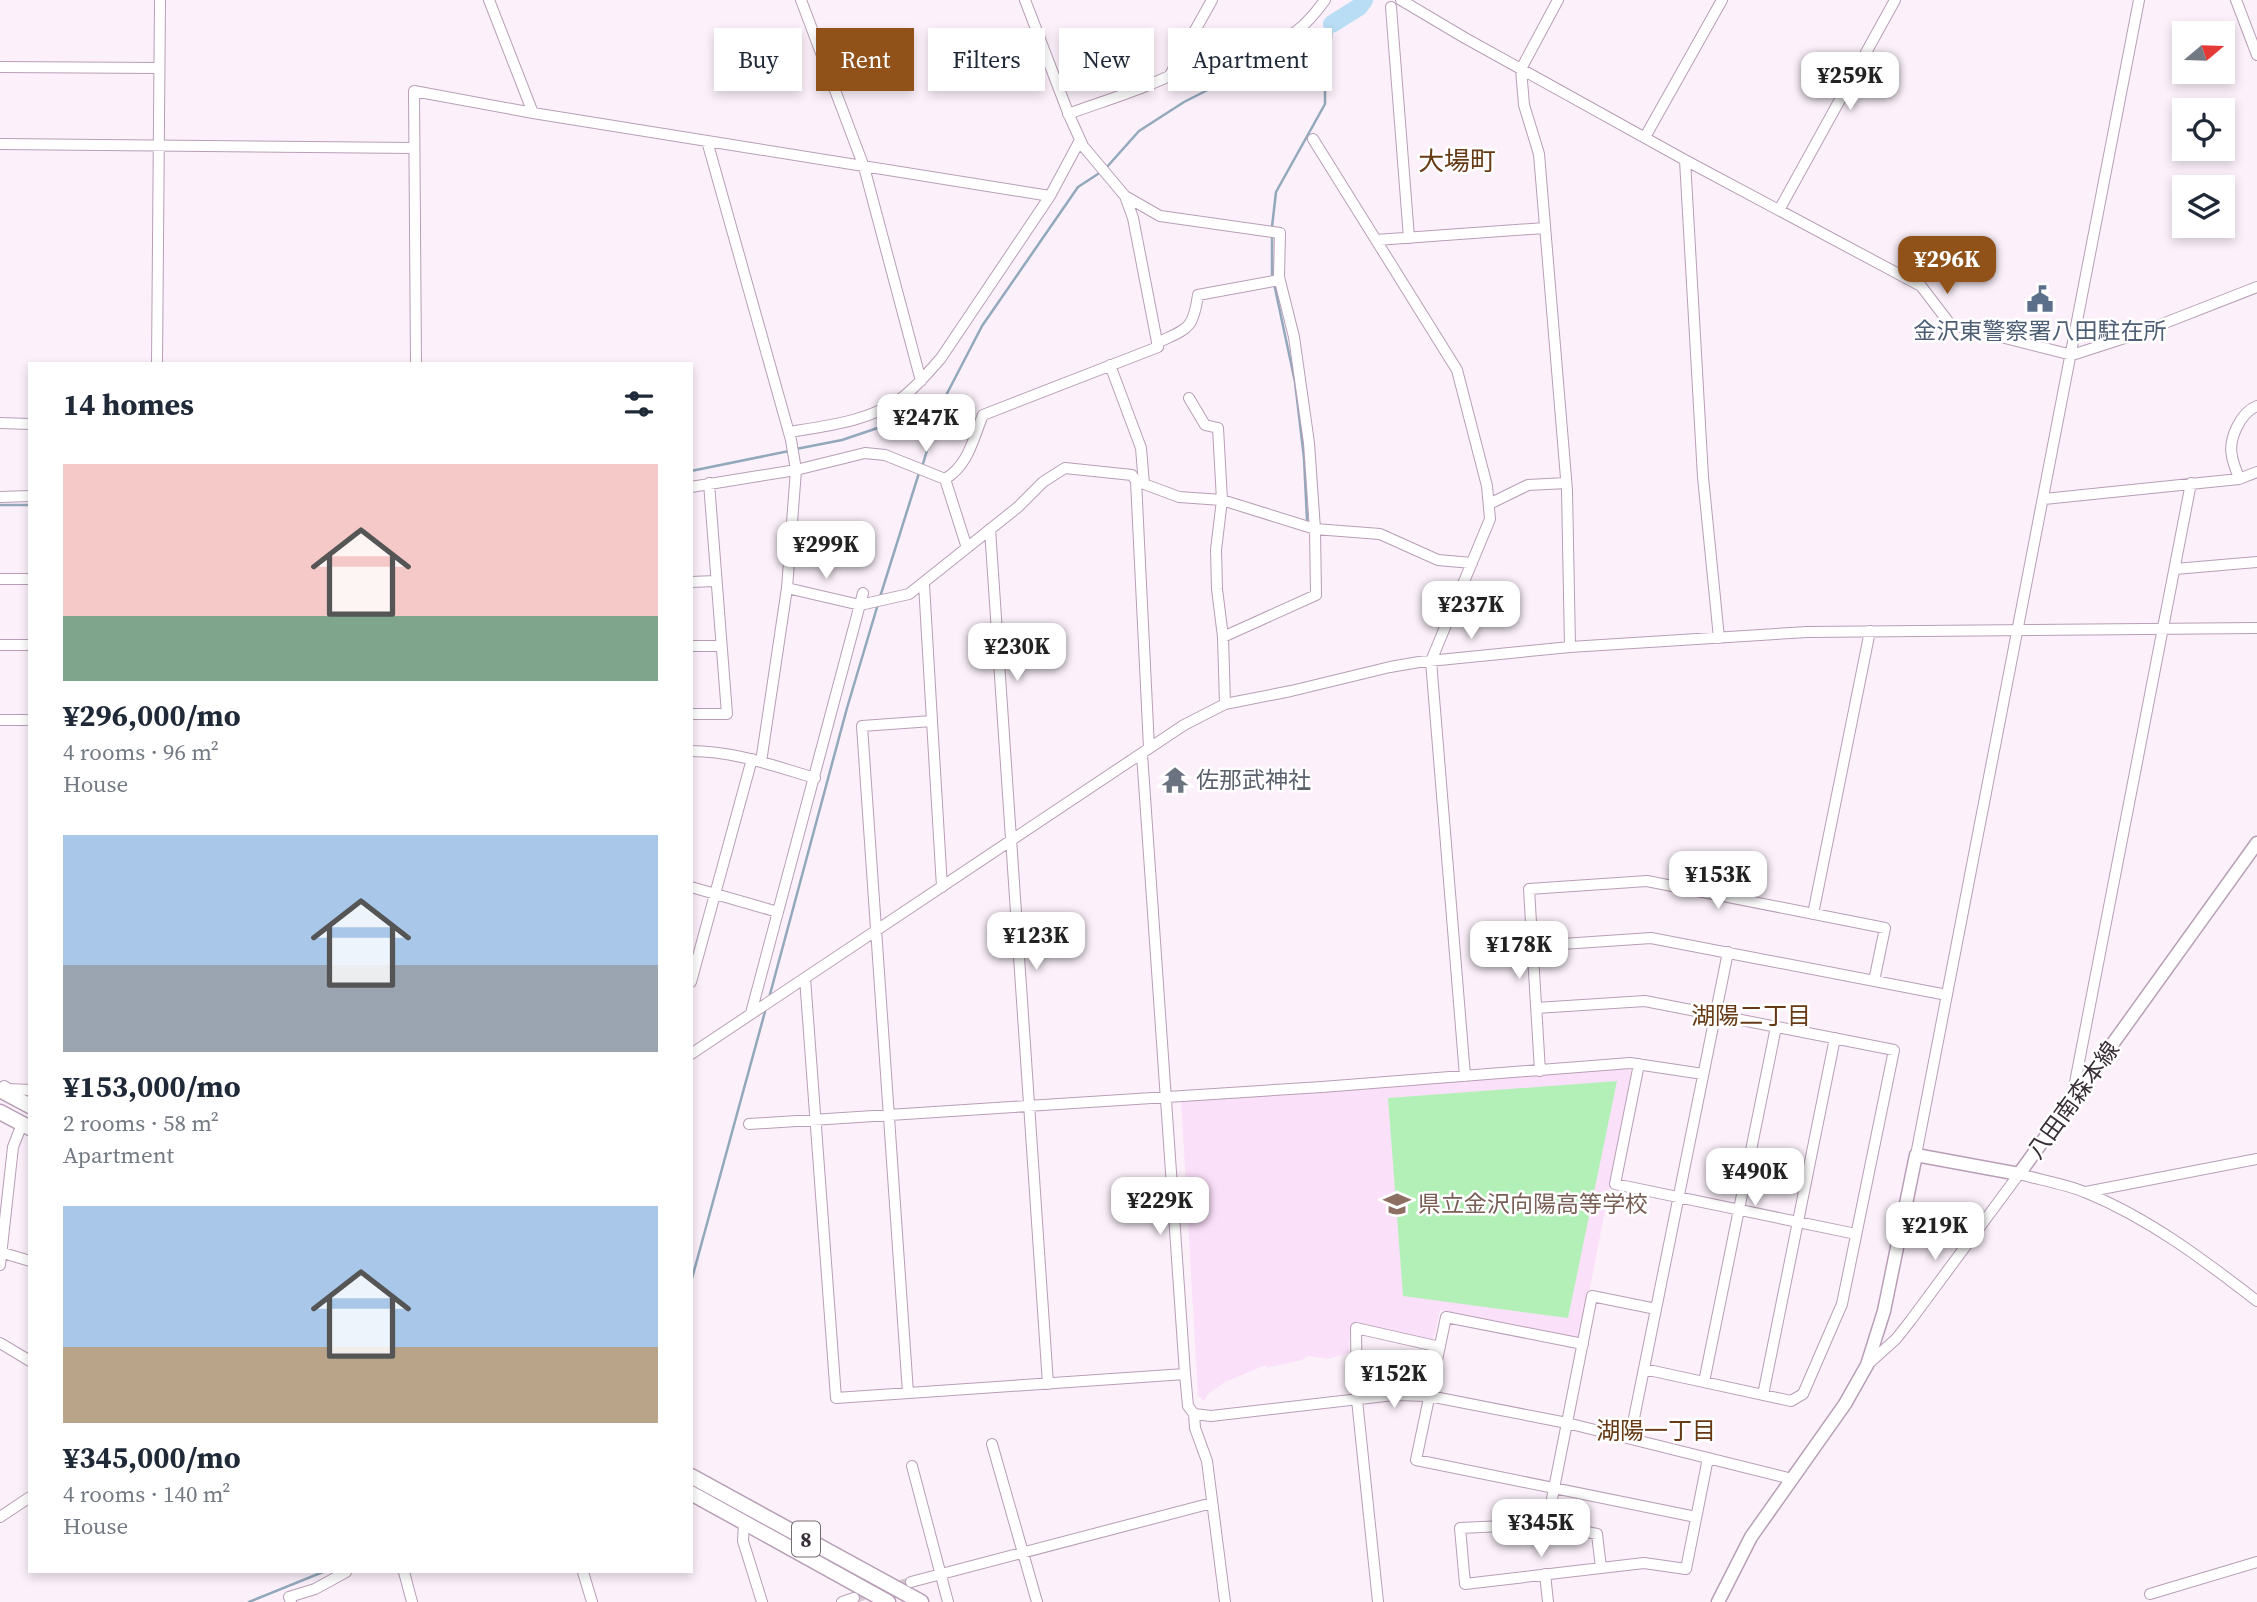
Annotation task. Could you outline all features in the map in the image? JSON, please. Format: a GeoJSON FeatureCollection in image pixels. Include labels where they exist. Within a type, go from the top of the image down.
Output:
{"type":"FeatureCollection","features":[{"type":"Feature","properties":{"kind":"highway"},"geometry":{"type":"LineString","coordinates":[[0,1090],[28,1105]]}},
{"type":"Feature","properties":{"kind":"highway"},"geometry":{"type":"LineString","coordinates":[[0,1112],[26,1126]]}},
{"type":"Feature","properties":{"kind":"highway","name":"8"},"geometry":{"type":"LineString","coordinates":[[693,1477],[921,1602]]}},
{"type":"Feature","properties":{"kind":"highway","name":"8"},"geometry":{"type":"LineString","coordinates":[[693,1494],[888,1602]]}},
{"type":"Feature","properties":{"kind":"main road","name":"八田南森本線"},"geometry":{"type":"LineString","coordinates":[[1916,1155],[2019,1174],[2257,844]]}},
{"type":"Feature","properties":{"kind":"main road"},"geometry":{"type":"LineString","coordinates":[[1718,1602],[1751,1537],[1845,1404],[1867,1365],[1884,1311],[1916,1155]]}},
{"type":"Feature","properties":{"kind":"street"},"geometry":{"type":"LineString","coordinates":[[157,362],[160,0]]}},
{"type":"Feature","properties":{"kind":"street"},"geometry":{"type":"LineString","coordinates":[[489,0],[533,113]]}},
{"type":"Feature","properties":{"kind":"street"},"geometry":{"type":"LineString","coordinates":[[801,0],[864,167],[921,382]]}},
{"type":"Feature","properties":{"kind":"street"},"geometry":{"type":"LineString","coordinates":[[693,487],[865,453],[885,454],[942,477],[952,475],[973,446],[982,415],[1158,347],[1133,218],[1123,194],[1080,140],[1025,0]]}},
{"type":"Feature","properties":{"kind":"street"},"geometry":{"type":"LineString","coordinates":[[1197,28],[1212,0]]}},
{"type":"Feature","properties":{"kind":"street"},"geometry":{"type":"LineString","coordinates":[[1300,28],[1312,18],[1325,0]]}},
{"type":"Feature","properties":{"kind":"street"},"geometry":{"type":"LineString","coordinates":[[1401,0],[1685,160],[1921,286],[1950,324],[2072,355],[2134,335],[2257,287]]}},
{"type":"Feature","properties":{"kind":"street"},"geometry":{"type":"LineString","coordinates":[[1558,0],[1521,69],[1524,105],[1539,154],[1566,483],[1570,647]]}},
{"type":"Feature","properties":{"kind":"street"},"geometry":{"type":"LineString","coordinates":[[1645,136],[1722,0]]}},
{"type":"Feature","properties":{"kind":"street"},"geometry":{"type":"LineString","coordinates":[[1779,210],[1895,0]]}},
{"type":"Feature","properties":{"kind":"street"},"geometry":{"type":"LineString","coordinates":[[1916,1155],[2139,0]]}},
{"type":"Feature","properties":{"kind":"street"},"geometry":{"type":"LineString","coordinates":[[2236,0],[2257,55]]}},
{"type":"Feature","properties":{"kind":"street"},"geometry":{"type":"LineString","coordinates":[[1391,7],[1409,238]]}},
{"type":"Feature","properties":{"kind":"street"},"geometry":{"type":"LineString","coordinates":[[0,66],[159,68]]}},
{"type":"Feature","properties":{"kind":"street"},"geometry":{"type":"LineString","coordinates":[[1068,114],[1168,77]]}},
{"type":"Feature","properties":{"kind":"street"},"geometry":{"type":"LineString","coordinates":[[416,362],[414,90],[533,113],[1050,196]]}},
{"type":"Feature","properties":{"kind":"street"},"geometry":{"type":"LineString","coordinates":[[1313,139],[1457,370],[1487,486],[1490,519],[1431,661],[1465,1076]]}},
{"type":"Feature","properties":{"kind":"street"},"geometry":{"type":"LineString","coordinates":[[790,436],[875,412],[901,399],[921,382],[941,358],[1050,196],[1080,140]]}},
{"type":"Feature","properties":{"kind":"street"},"geometry":{"type":"LineString","coordinates":[[693,975],[756,760],[787,588],[795,467],[790,436],[707,141]]}},
{"type":"Feature","properties":{"kind":"street"},"geometry":{"type":"LineString","coordinates":[[0,144],[414,148]]}},
{"type":"Feature","properties":{"kind":"street"},"geometry":{"type":"LineString","coordinates":[[1685,160],[1703,477],[1719,638]]}},
{"type":"Feature","properties":{"kind":"street"},"geometry":{"type":"LineString","coordinates":[[1123,194],[1160,216],[1280,233],[1279,281],[1294,337],[1309,443],[1316,595],[1223,637]]}},
{"type":"Feature","properties":{"kind":"street"},"geometry":{"type":"LineString","coordinates":[[1376,240],[1545,228]]}},
{"type":"Feature","properties":{"kind":"street"},"geometry":{"type":"LineString","coordinates":[[1157,343],[1187,328],[1195,317],[1198,295],[1279,281]]}},
{"type":"Feature","properties":{"kind":"street"},"geometry":{"type":"LineString","coordinates":[[1110,365],[1141,448],[1145,751],[1185,1374],[1188,1406],[1194,1414],[1195,1428],[1207,1461],[1225,1602]]}},
{"type":"Feature","properties":{"kind":"street"},"geometry":{"type":"LineString","coordinates":[[1189,398],[1205,425],[1218,428],[1222,500],[1216,563],[1223,637],[1225,704]]}},
{"type":"Feature","properties":{"kind":"street"},"geometry":{"type":"LineString","coordinates":[[2239,479],[2231,453],[2235,434],[2240,421],[2250,409],[2257,407]]}},
{"type":"Feature","properties":{"kind":"street"},"geometry":{"type":"LineString","coordinates":[[0,424],[28,424]]}},
{"type":"Feature","properties":{"kind":"street"},"geometry":{"type":"LineString","coordinates":[[787,588],[863,600],[909,594],[1043,482],[1065,468],[1132,475],[1140,483],[1179,497],[1222,500],[1315,529],[1380,534],[1438,560],[1472,563]]}},
{"type":"Feature","properties":{"kind":"street"},"geometry":{"type":"LineString","coordinates":[[2043,499],[2239,479],[2257,472]]}},
{"type":"Feature","properties":{"kind":"street"},"geometry":{"type":"LineString","coordinates":[[942,477],[967,548]]}},
{"type":"Feature","properties":{"kind":"street"},"geometry":{"type":"LineString","coordinates":[[693,714],[727,714],[709,483]]}},
{"type":"Feature","properties":{"kind":"street"},"geometry":{"type":"LineString","coordinates":[[1489,504],[1528,485],[1566,483]]}},
{"type":"Feature","properties":{"kind":"street"},"geometry":{"type":"LineString","coordinates":[[2071,1102],[2191,484]]}},
{"type":"Feature","properties":{"kind":"street"},"geometry":{"type":"LineString","coordinates":[[0,497],[28,496]]}},
{"type":"Feature","properties":{"kind":"street"},"geometry":{"type":"LineString","coordinates":[[990,529],[1048,1384]]}},
{"type":"Feature","properties":{"kind":"street"},"geometry":{"type":"LineString","coordinates":[[2175,569],[2257,562]]}},
{"type":"Feature","properties":{"kind":"street"},"geometry":{"type":"LineString","coordinates":[[0,579],[28,579]]}},
{"type":"Feature","properties":{"kind":"street"},"geometry":{"type":"LineString","coordinates":[[693,582],[716,581]]}},
{"type":"Feature","properties":{"kind":"street"},"geometry":{"type":"LineString","coordinates":[[924,584],[942,887]]}},
{"type":"Feature","properties":{"kind":"street"},"geometry":{"type":"LineString","coordinates":[[753,1012],[863,600]]}},
{"type":"Feature","properties":{"kind":"street"},"geometry":{"type":"LineString","coordinates":[[693,1053],[1184,725],[1225,704],[1431,661],[1570,647],[1807,632],[2257,628]]}},
{"type":"Feature","properties":{"kind":"street"},"geometry":{"type":"LineString","coordinates":[[1814,914],[1870,631]]}},
{"type":"Feature","properties":{"kind":"street"},"geometry":{"type":"LineString","coordinates":[[0,645],[28,645]]}},
{"type":"Feature","properties":{"kind":"street"},"geometry":{"type":"LineString","coordinates":[[693,646],[721,646]]}},
{"type":"Feature","properties":{"kind":"street"},"geometry":{"type":"LineString","coordinates":[[0,720],[28,720]]}},
{"type":"Feature","properties":{"kind":"street"},"geometry":{"type":"LineString","coordinates":[[908,1393],[862,726],[932,721]]}},
{"type":"Feature","properties":{"kind":"street"},"geometry":{"type":"LineString","coordinates":[[693,751],[716,751],[815,778]]}},
{"type":"Feature","properties":{"kind":"street"},"geometry":{"type":"LineString","coordinates":[[1540,1070],[1529,889],[1647,881],[1885,928],[1874,981]]}},
{"type":"Feature","properties":{"kind":"street"},"geometry":{"type":"LineString","coordinates":[[693,888],[778,912]]}},
{"type":"Feature","properties":{"kind":"street"},"geometry":{"type":"LineString","coordinates":[[1533,946],[1651,938],[1947,995]]}},
{"type":"Feature","properties":{"kind":"street"},"geometry":{"type":"LineString","coordinates":[[1630,1438],[1728,953]]}},
{"type":"Feature","properties":{"kind":"street"},"geometry":{"type":"LineString","coordinates":[[805,978],[836,1398],[1185,1374]]}},
{"type":"Feature","properties":{"kind":"street"},"geometry":{"type":"LineString","coordinates":[[1536,1008],[1645,1001],[1894,1050],[1842,1304],[1803,1394],[1791,1401],[1644,1369]]}},
{"type":"Feature","properties":{"kind":"street"},"geometry":{"type":"LineString","coordinates":[[1704,1382],[1776,1027]]}},
{"type":"Feature","properties":{"kind":"street"},"geometry":{"type":"LineString","coordinates":[[1763,1395],[1835,1038]]}},
{"type":"Feature","properties":{"kind":"street"},"geometry":{"type":"LineString","coordinates":[[749,1124],[1630,1063],[1703,1074]]}},
{"type":"Feature","properties":{"kind":"street"},"geometry":{"type":"LineString","coordinates":[[1639,1064],[1615,1184],[1856,1234]]}},
{"type":"Feature","properties":{"kind":"street"},"geometry":{"type":"LineString","coordinates":[[0,1084],[9,1089],[28,1090]]}},
{"type":"Feature","properties":{"kind":"street"},"geometry":{"type":"LineString","coordinates":[[0,1265],[13,1147],[26,1126]]}},
{"type":"Feature","properties":{"kind":"street"},"geometry":{"type":"LineString","coordinates":[[2086,1192],[2257,1159]]}},
{"type":"Feature","properties":{"kind":"street"},"geometry":{"type":"LineString","coordinates":[[1867,1365],[1896,1339],[2019,1174],[2086,1192],[2163,1233],[2257,1301]]}},
{"type":"Feature","properties":{"kind":"street"},"geometry":{"type":"LineString","coordinates":[[1,1252],[28,1260]]}},
{"type":"Feature","properties":{"kind":"street"},"geometry":{"type":"LineString","coordinates":[[1548,1524],[1592,1296],[1656,1309]]}},
{"type":"Feature","properties":{"kind":"street"},"geometry":{"type":"LineString","coordinates":[[1583,1344],[1446,1317],[1416,1460],[1696,1517]]}},
{"type":"Feature","properties":{"kind":"street"},"geometry":{"type":"LineString","coordinates":[[1378,1602],[1357,1400],[1356,1328],[1440,1347]]}},
{"type":"Feature","properties":{"kind":"street"},"geometry":{"type":"LineString","coordinates":[[0,1343],[28,1360]]}},
{"type":"Feature","properties":{"kind":"street"},"geometry":{"type":"LineString","coordinates":[[1194,1414],[1211,1416],[1394,1395],[1429,1396],[1567,1423],[1792,1479]]}},
{"type":"Feature","properties":{"kind":"street"},"geometry":{"type":"LineString","coordinates":[[992,1444],[1037,1602]]}},
{"type":"Feature","properties":{"kind":"street"},"geometry":{"type":"LineString","coordinates":[[1601,1568],[1597,1534],[1548,1524],[1460,1528],[1465,1584],[1644,1563],[1686,1569],[1708,1458]]}},
{"type":"Feature","properties":{"kind":"street"},"geometry":{"type":"LineString","coordinates":[[912,1466],[948,1602]]}},
{"type":"Feature","properties":{"kind":"street"},"geometry":{"type":"LineString","coordinates":[[0,1517],[28,1498]]}},
{"type":"Feature","properties":{"kind":"street"},"geometry":{"type":"LineString","coordinates":[[911,1582],[1212,1503]]}},
{"type":"Feature","properties":{"kind":"street"},"geometry":{"type":"LineString","coordinates":[[744,1523],[743,1541],[762,1602]]}},
{"type":"Feature","properties":{"kind":"street"},"geometry":{"type":"LineString","coordinates":[[2150,1594],[2257,1562]]}},
{"type":"Feature","properties":{"kind":"street"},"geometry":{"type":"LineString","coordinates":[[291,1602],[289,1597],[315,1589],[344,1573]]}},
{"type":"Feature","properties":{"kind":"street"},"geometry":{"type":"LineString","coordinates":[[404,1573],[412,1602]]}},
{"type":"Feature","properties":{"kind":"street"},"geometry":{"type":"LineString","coordinates":[[583,1573],[592,1602]]}},
{"type":"Feature","properties":{"kind":"street"},"geometry":{"type":"LineString","coordinates":[[1545,1574],[1548,1602]]}},
{"type":"Feature","properties":{"kind":"street"},"geometry":{"type":"LineString","coordinates":[[842,1602],[855,1598]]}},
{"type":"Feature","properties":{"kind":"shaded area","name":"県立金沢向陽高等学校"},"geometry":{"type":"Polygon","coordinates":[[[1628,1068],[1632,1072],[1581,1334],[1577,1338],[1440,1310],[1434,1338],[1427,1341],[1355,1324],[1350,1327],[1349,1353],[1328,1359],[1308,1356],[1302,1360],[1267,1368],[1266,1365],[1225,1382],[1208,1394],[1204,1401],[1198,1396],[1181,1098],[1628,1068]]]}},
{"type":"Feature","properties":{"kind":"green space"},"geometry":{"type":"Polygon","coordinates":[[[1617,1081],[1568,1318],[1403,1296],[1388,1098],[1617,1081]]]}},
{"type":"Feature","properties":{"kind":"waterway"},"geometry":{"type":"LineString","coordinates":[[1332,24],[1359,7],[1364,0]]}},
{"type":"Feature","properties":{"kind":"waterway"},"geometry":{"type":"LineString","coordinates":[[1106,168],[1139,131],[1184,102],[1239,74],[1300,52],[1332,24]]}},
{"type":"Feature","properties":{"kind":"waterway"},"geometry":{"type":"LineString","coordinates":[[1272,227],[1276,192],[1325,104],[1325,70],[1329,63],[1332,24]]}},
{"type":"Feature","properties":{"kind":"waterway"},"geometry":{"type":"LineString","coordinates":[[922,467],[940,407],[982,326],[1078,187],[1101,172]]}},
{"type":"Feature","properties":{"kind":"waterway"},"geometry":{"type":"LineString","coordinates":[[1272,234],[1272,274],[1295,382],[1304,458],[1307,520]]}},
{"type":"Feature","properties":{"kind":"waterway"},"geometry":{"type":"LineString","coordinates":[[796,449],[842,440],[940,407]]}},
{"type":"Feature","properties":{"kind":"waterway"},"geometry":{"type":"LineString","coordinates":[[693,471],[789,451]]}},
{"type":"Feature","properties":{"kind":"waterway"},"geometry":{"type":"LineString","coordinates":[[880,597],[919,473]]}},
{"type":"Feature","properties":{"kind":"waterway"},"geometry":{"type":"LineString","coordinates":[[0,505],[28,505]]}},
{"type":"Feature","properties":{"kind":"waterway"},"geometry":{"type":"LineString","coordinates":[[769,998],[847,708],[878,604]]}},
{"type":"Feature","properties":{"kind":"waterway"},"geometry":{"type":"LineString","coordinates":[[693,1275],[766,1008]]}},
{"type":"Feature","properties":{"kind":"waterway"},"geometry":{"type":"LineString","coordinates":[[249,1602],[321,1573]]}},
{"type":"Feature","properties":{"kind":"tunnel"},"geometry":{"type":"LineString","coordinates":[[854,1598],[911,1582]]}},
{"type":"Feature","properties":{"kind":"place","name":"金沢東警察署八田駐在所"},"geometry":{"type":"Point","coordinates":[2040,299]}},
{"type":"Feature","properties":{"kind":"place","name":"佐那武神社"},"geometry":{"type":"Point","coordinates":[1175,780]}},
{"type":"Feature","properties":{"kind":"place","name":"県立金沢向陽高等学校"},"geometry":{"type":"Point","coordinates":[1397,1204]}},
{"type":"Feature","properties":{"kind":"district","name":"大場町"},"geometry":{"type":"Point","coordinates":[1457,161]}},
{"type":"Feature","properties":{"kind":"district","name":"湖陽二丁目"},"geometry":{"type":"Point","coordinates":[1751,1015]}},
{"type":"Feature","properties":{"kind":"district","name":"湖陽一丁目"},"geometry":{"type":"Point","coordinates":[1656,1430]}}]}
